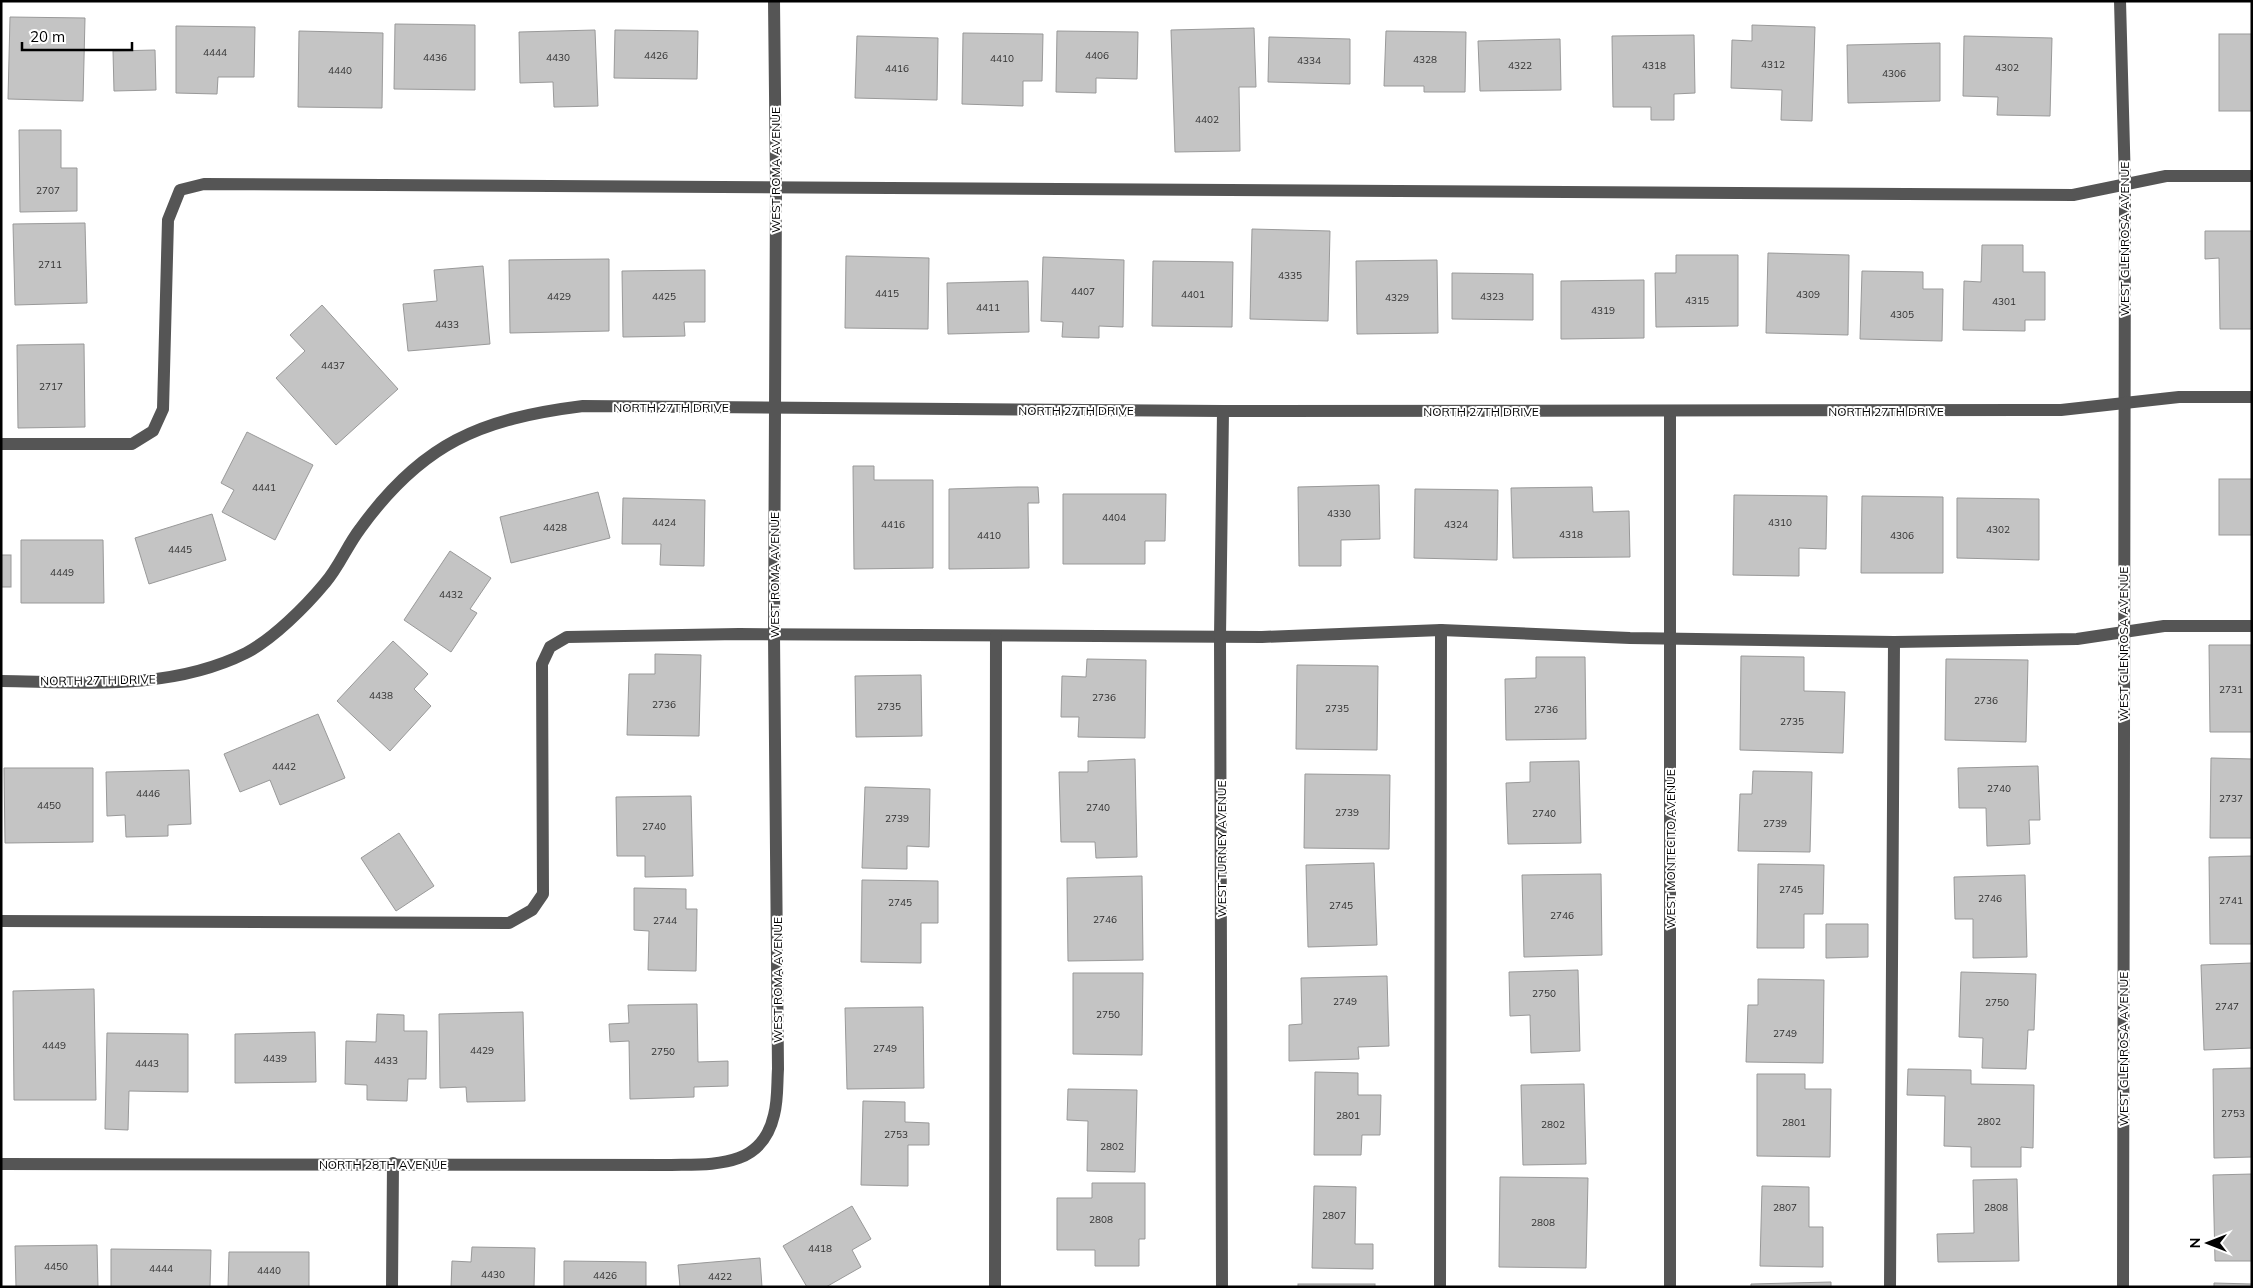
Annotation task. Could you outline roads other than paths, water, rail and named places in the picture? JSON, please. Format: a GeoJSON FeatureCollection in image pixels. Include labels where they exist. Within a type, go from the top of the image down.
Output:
{"type":"FeatureCollection","features":[{"type":"Feature","properties":{"kind":"street","name":"WEST ROMA AVENUE"},"geometry":{"type":"LineString","coordinates":[[760,1144],[770,1129],[775,1113],[778,1069],[774,635],[776,187],[774,1]]}},
{"type":"Feature","properties":{"kind":"street","name":"WEST GLENROSA AVENUE"},"geometry":{"type":"LineString","coordinates":[[2120,1],[2125,185],[2123,403],[2123,1287]]}},
{"type":"Feature","properties":{"kind":"street"},"geometry":{"type":"LineString","coordinates":[[1,444],[132,444],[153,431],[163,409],[168,220],[180,190],[204,184],[2073,196],[2166,176],[2252,176]]}},
{"type":"Feature","properties":{"kind":"street","name":"NORTH 27TH DRIVE"},"geometry":{"type":"LineString","coordinates":[[1,681],[149,681],[198,670],[247,653],[282,627],[326,582],[360,529],[401,479],[440,448],[488,424],[546,411],[583,406],[1670,412],[2061,410],[2179,398],[2252,398]]}},
{"type":"Feature","properties":{"kind":"street","name":"WEST TURNEY AVENUE"},"geometry":{"type":"LineString","coordinates":[[1222,1287],[1220,637],[1223,411]]}},
{"type":"Feature","properties":{"kind":"street","name":"WEST MONTECITO AVENUE"},"geometry":{"type":"LineString","coordinates":[[1670,412],[1670,1287]]}},
{"type":"Feature","properties":{"kind":"street"},"geometry":{"type":"LineString","coordinates":[[1,921],[509,922],[532,910],[543,894],[542,664],[550,648],[567,637],[774,635],[1220,637],[1441,630],[1670,639],[1894,642],[2077,639],[2164,626],[2252,626]]}},
{"type":"Feature","properties":{"kind":"street"},"geometry":{"type":"LineString","coordinates":[[1440,1287],[1441,630]]}},
{"type":"Feature","properties":{"kind":"street"},"geometry":{"type":"LineString","coordinates":[[995,1287],[996,636]]}},
{"type":"Feature","properties":{"kind":"street"},"geometry":{"type":"LineString","coordinates":[[1890,1287],[1894,642]]}},
{"type":"Feature","properties":{"kind":"street","name":"NORTH 28TH AVENUE"},"geometry":{"type":"LineString","coordinates":[[1,1164],[705,1164],[747,1156],[760,1144]]}},
{"type":"Feature","properties":{"kind":"street"},"geometry":{"type":"LineString","coordinates":[[392,1287],[393,1163]]}}]}
